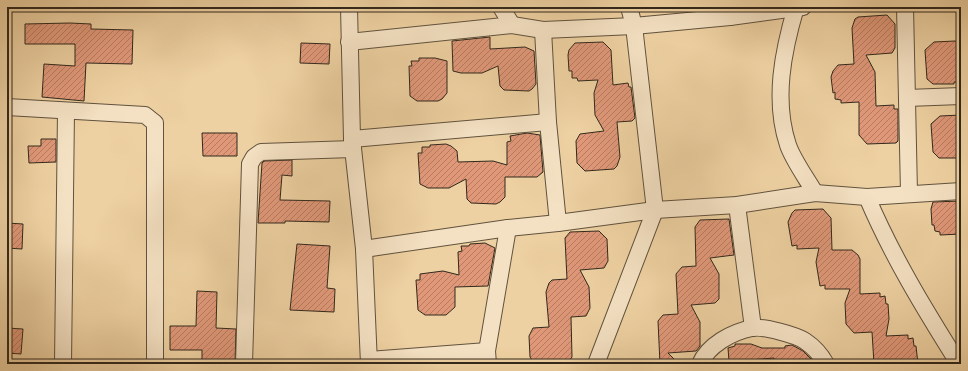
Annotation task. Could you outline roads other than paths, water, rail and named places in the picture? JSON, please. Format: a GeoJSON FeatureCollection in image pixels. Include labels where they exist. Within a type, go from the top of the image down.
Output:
{"type":"FeatureCollection","features":[{"type":"Feature","properties":{"kind":"street"},"geometry":{"type":"LineString","coordinates":[[349,7],[352,144],[364,249],[369,362],[487,358],[508,228]]}},
{"type":"Feature","properties":{"kind":"street"},"geometry":{"type":"LineString","coordinates":[[501,7],[512,25]]}},
{"type":"Feature","properties":{"kind":"street"},"geometry":{"type":"LineString","coordinates":[[596,364],[655,210],[634,26],[629,7]]}},
{"type":"Feature","properties":{"kind":"street"},"geometry":{"type":"LineString","coordinates":[[796,7],[784,52],[780,105],[788,146],[816,193]]}},
{"type":"Feature","properties":{"kind":"street"},"geometry":{"type":"LineString","coordinates":[[349,42],[512,25],[542,30],[634,26],[729,12],[804,7]]}},
{"type":"Feature","properties":{"kind":"street"},"geometry":{"type":"LineString","coordinates":[[905,7],[909,193]]}},
{"type":"Feature","properties":{"kind":"street"},"geometry":{"type":"LineString","coordinates":[[542,30],[548,122],[558,223]]}},
{"type":"Feature","properties":{"kind":"street"},"geometry":{"type":"LineString","coordinates":[[908,98],[961,96]]}},
{"type":"Feature","properties":{"kind":"street"},"geometry":{"type":"LineString","coordinates":[[7,108],[145,115],[155,123],[154,364]]}},
{"type":"Feature","properties":{"kind":"street"},"geometry":{"type":"LineString","coordinates":[[63,364],[66,111]]}},
{"type":"Feature","properties":{"kind":"street"},"geometry":{"type":"LineString","coordinates":[[244,364],[250,164],[254,157],[261,152],[352,144],[548,122]]}},
{"type":"Feature","properties":{"kind":"street"},"geometry":{"type":"LineString","coordinates":[[364,249],[508,228],[655,210],[738,204],[816,193],[867,197],[909,193],[961,191]]}},
{"type":"Feature","properties":{"kind":"street"},"geometry":{"type":"LineString","coordinates":[[867,197],[880,228],[908,279],[960,364]]}},
{"type":"Feature","properties":{"kind":"street"},"geometry":{"type":"LineString","coordinates":[[738,204],[753,328]]}},
{"type":"Feature","properties":{"kind":"street"},"geometry":{"type":"LineString","coordinates":[[700,364],[712,346],[736,333],[753,328],[778,332],[805,341],[822,355],[826,364]]}}]}
